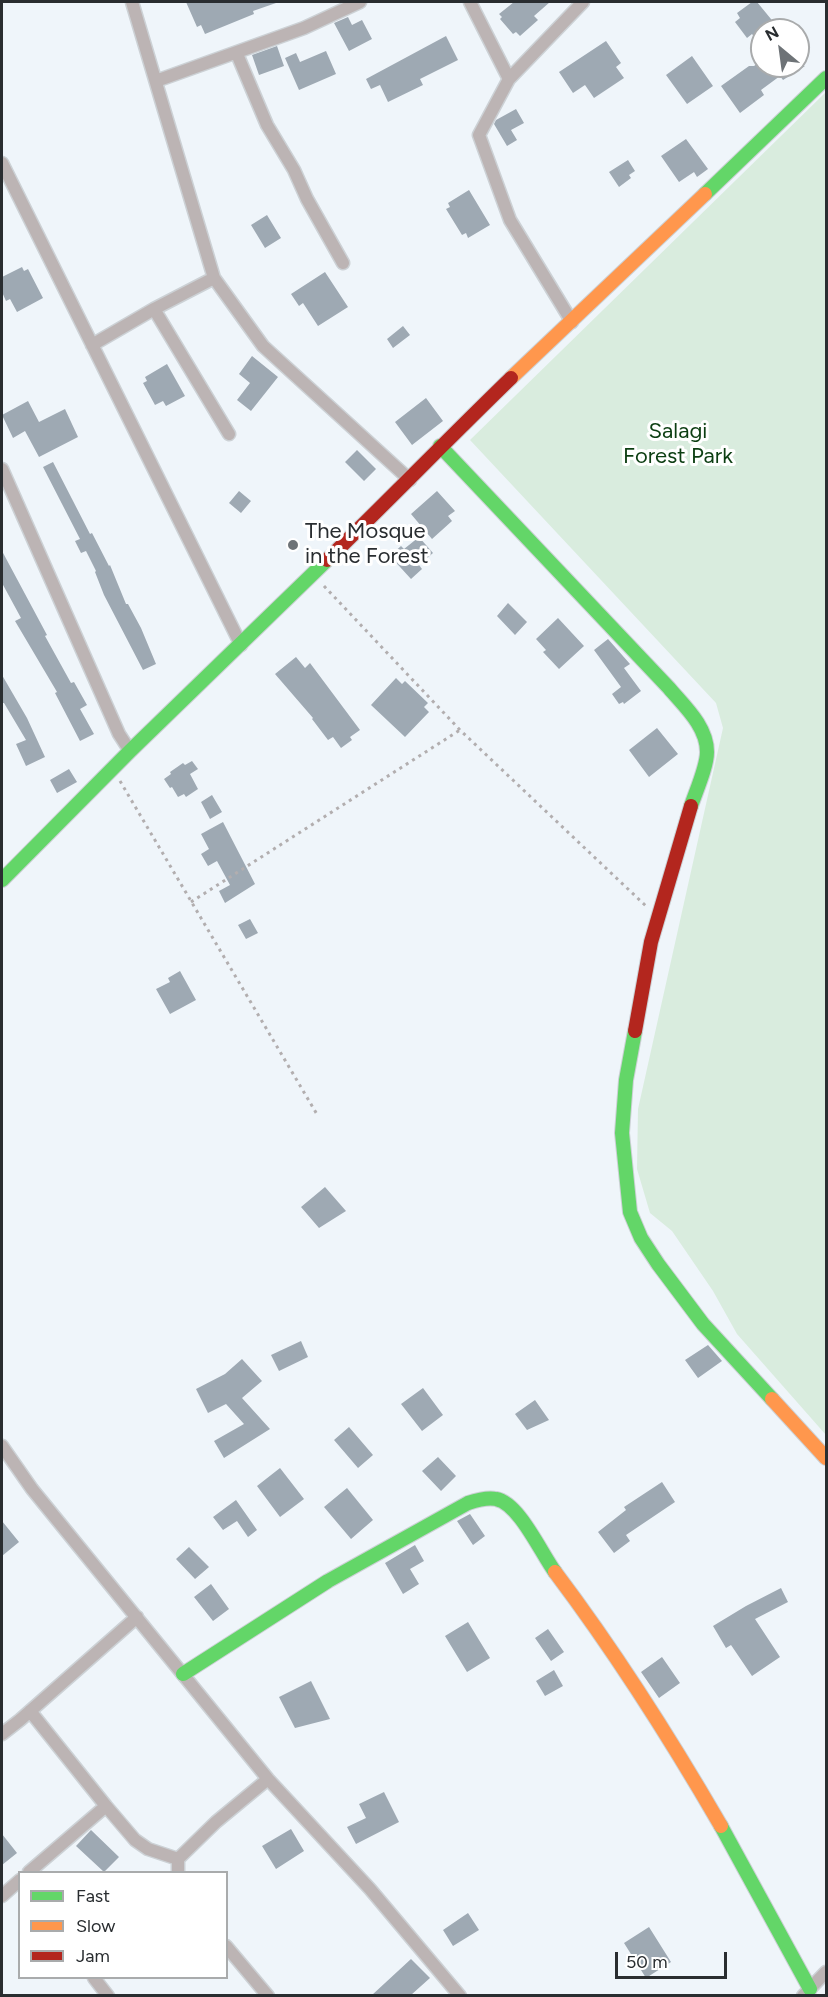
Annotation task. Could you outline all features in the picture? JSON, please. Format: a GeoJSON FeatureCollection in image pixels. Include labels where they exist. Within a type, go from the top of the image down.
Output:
{"type":"FeatureCollection","features":[{"type":"Feature","properties":{"kind":"street"},"geometry":{"type":"LineString","coordinates":[[132,2],[214,278],[263,346],[410,480]]}},
{"type":"Feature","properties":{"kind":"street"},"geometry":{"type":"LineString","coordinates":[[156,81],[237,54],[304,28],[360,2]]}},
{"type":"Feature","properties":{"kind":"street"},"geometry":{"type":"LineString","coordinates":[[470,2],[509,79]]}},
{"type":"Feature","properties":{"kind":"street"},"geometry":{"type":"LineString","coordinates":[[572,322],[510,220],[479,135],[509,79],[583,2]]}},
{"type":"Feature","properties":{"kind":"street"},"geometry":{"type":"LineString","coordinates":[[237,54],[267,124],[343,263]]}},
{"type":"Feature","properties":{"kind":"street"},"geometry":{"type":"LineString","coordinates":[[2,880],[130,751],[410,480],[440,446],[826,78]]}},
{"type":"Feature","properties":{"kind":"street"},"geometry":{"type":"LineString","coordinates":[[2,163],[241,645]]}},
{"type":"Feature","properties":{"kind":"street"},"geometry":{"type":"LineString","coordinates":[[92,345],[214,278]]}},
{"type":"Feature","properties":{"kind":"street"},"geometry":{"type":"LineString","coordinates":[[154,309],[229,434]]}},
{"type":"Feature","properties":{"kind":"street"},"geometry":{"type":"LineString","coordinates":[[440,446],[669,688],[702,729],[707,741],[707,754],[651,942],[626,1080],[622,1133],[630,1212],[641,1238],[652,1255],[703,1324],[826,1458]]}},
{"type":"Feature","properties":{"kind":"street"},"geometry":{"type":"LineString","coordinates":[[2,469],[119,734],[130,751]]}},
{"type":"Feature","properties":{"kind":"street"},"geometry":{"type":"LineString","coordinates":[[2,1446],[32,1490],[268,1779],[370,1889],[460,1995]]}},
{"type":"Feature","properties":{"kind":"street"},"geometry":{"type":"LineString","coordinates":[[183,1674],[328,1581],[468,1503],[491,1498],[500,1499],[507,1504],[524,1526],[545,1560],[574,1596],[676,1747],[717,1818],[806,1992],[826,1972]]}},
{"type":"Feature","properties":{"kind":"street"},"geometry":{"type":"LineString","coordinates":[[2,1734],[137,1617]]}},
{"type":"Feature","properties":{"kind":"street"},"geometry":{"type":"LineString","coordinates":[[30,1711],[135,1840],[148,1849],[178,1859]]}},
{"type":"Feature","properties":{"kind":"street"},"geometry":{"type":"LineString","coordinates":[[178,1871],[178,1859],[216,1822],[268,1779]]}},
{"type":"Feature","properties":{"kind":"street"},"geometry":{"type":"LineString","coordinates":[[30,1871],[106,1806]]}},
{"type":"Feature","properties":{"kind":"street"},"geometry":{"type":"LineString","coordinates":[[2,1896],[18,1883]]}},
{"type":"Feature","properties":{"kind":"street"},"geometry":{"type":"LineString","coordinates":[[228,1948],[268,1995]]}},
{"type":"Feature","properties":{"kind":"street"},"geometry":{"type":"LineString","coordinates":[[96,1979],[108,1995]]}},
{"type":"Feature","properties":{"kind":"path"},"geometry":{"type":"LineString","coordinates":[[312,574],[460,730],[659,918]]}},
{"type":"Feature","properties":{"kind":"path"},"geometry":{"type":"LineString","coordinates":[[191,902],[460,730]]}},
{"type":"Feature","properties":{"kind":"path"},"geometry":{"type":"LineString","coordinates":[[113,769],[318,1116]]}},
{"type":"Feature","properties":{"kind":"green space","name":"Salagi Forest Park"},"geometry":{"type":"Polygon","coordinates":[[[826,92],[826,1435],[737,1334],[713,1291],[672,1231],[650,1213],[637,1169],[638,1109],[723,728],[716,703],[470,440],[826,92]]]}},
{"type":"Feature","properties":{"kind":"building"},"geometry":{"type":"Polygon","coordinates":[[[186,2],[276,3],[253,11],[254,14],[205,34],[201,25],[197,27],[186,2]]]}},
{"type":"Feature","properties":{"kind":"building"},"geometry":{"type":"Polygon","coordinates":[[[514,2],[550,2],[534,16],[538,20],[520,36],[516,32],[513,34],[500,19],[502,17],[499,14],[514,2]]]}},
{"type":"Feature","properties":{"kind":"building"},"geometry":{"type":"Polygon","coordinates":[[[752,2],[757,2],[770,18],[750,18],[750,36],[747,38],[735,22],[740,18],[737,13],[752,2]]]}},
{"type":"Feature","properties":{"kind":"building"},"geometry":{"type":"Polygon","coordinates":[[[348,17],[352,25],[362,20],[372,39],[349,51],[334,23],[348,17]]]}},
{"type":"Feature","properties":{"kind":"building"},"geometry":{"type":"Polygon","coordinates":[[[446,36],[458,60],[420,79],[423,85],[388,102],[380,85],[371,89],[366,79],[446,36]]]}},
{"type":"Feature","properties":{"kind":"building"},"geometry":{"type":"Polygon","coordinates":[[[606,41],[621,63],[616,67],[624,78],[594,98],[585,85],[573,93],[559,72],[606,41]]]}},
{"type":"Feature","properties":{"kind":"building"},"geometry":{"type":"Polygon","coordinates":[[[277,46],[284,66],[259,75],[252,55],[277,46]]]}},
{"type":"Feature","properties":{"kind":"building"},"geometry":{"type":"Polygon","coordinates":[[[326,51],[336,74],[299,90],[285,58],[296,53],[300,62],[326,51]]]}},
{"type":"Feature","properties":{"kind":"building"},"geometry":{"type":"Polygon","coordinates":[[[692,56],[713,86],[687,104],[666,75],[692,56]]]}},
{"type":"Feature","properties":{"kind":"building"},"geometry":{"type":"Polygon","coordinates":[[[749,66],[750,78],[777,78],[761,90],[764,95],[740,113],[721,86],[749,66]]]}},
{"type":"Feature","properties":{"kind":"building"},"geometry":{"type":"Polygon","coordinates":[[[516,109],[524,123],[511,130],[517,140],[507,146],[494,124],[496,120],[516,109]]]}},
{"type":"Feature","properties":{"kind":"building"},"geometry":{"type":"Polygon","coordinates":[[[686,139],[708,169],[697,177],[694,172],[679,182],[661,156],[686,139]]]}},
{"type":"Feature","properties":{"kind":"building"},"geometry":{"type":"Polygon","coordinates":[[[628,160],[635,171],[629,175],[631,178],[619,187],[609,172],[628,160]]]}},
{"type":"Feature","properties":{"kind":"building"},"geometry":{"type":"Polygon","coordinates":[[[469,190],[490,225],[468,238],[466,233],[462,235],[446,209],[450,207],[448,203],[469,190]]]}},
{"type":"Feature","properties":{"kind":"building"},"geometry":{"type":"Polygon","coordinates":[[[267,215],[281,238],[265,248],[251,225],[267,215]]]}},
{"type":"Feature","properties":{"kind":"building"},"geometry":{"type":"Polygon","coordinates":[[[22,267],[24,271],[28,269],[43,298],[17,312],[10,299],[6,301],[2,292],[2,277],[22,267]]]}},
{"type":"Feature","properties":{"kind":"building"},"geometry":{"type":"Polygon","coordinates":[[[325,272],[348,307],[318,326],[303,303],[299,306],[291,294],[325,272]]]}},
{"type":"Feature","properties":{"kind":"building"},"geometry":{"type":"Polygon","coordinates":[[[403,326],[410,335],[393,348],[387,339],[403,326]]]}},
{"type":"Feature","properties":{"kind":"building"},"geometry":{"type":"Polygon","coordinates":[[[252,356],[278,377],[251,411],[237,400],[250,383],[239,374],[252,356]]]}},
{"type":"Feature","properties":{"kind":"building"},"geometry":{"type":"Polygon","coordinates":[[[167,364],[185,396],[166,406],[163,401],[155,405],[143,383],[147,381],[145,377],[167,364]]]}},
{"type":"Feature","properties":{"kind":"building"},"geometry":{"type":"Polygon","coordinates":[[[426,398],[443,421],[412,445],[395,422],[426,398]]]}},
{"type":"Feature","properties":{"kind":"building"},"geometry":{"type":"Polygon","coordinates":[[[28,401],[39,422],[65,409],[78,437],[39,457],[25,431],[13,438],[2,415],[28,401]]]}},
{"type":"Feature","properties":{"kind":"building"},"geometry":{"type":"Polygon","coordinates":[[[357,450],[376,469],[364,481],[345,462],[357,450]]]}},
{"type":"Feature","properties":{"kind":"building"},"geometry":{"type":"Polygon","coordinates":[[[53,462],[90,534],[92,533],[110,565],[126,604],[141,628],[156,664],[143,670],[104,595],[86,551],[81,553],[75,541],[80,539],[43,467],[53,462]]]}},
{"type":"Feature","properties":{"kind":"building"},"geometry":{"type":"Polygon","coordinates":[[[239,491],[251,501],[241,513],[229,503],[239,491]]]}},
{"type":"Feature","properties":{"kind":"building"},"geometry":{"type":"Polygon","coordinates":[[[437,491],[455,511],[448,516],[452,521],[432,539],[411,514],[437,491]]]}},
{"type":"Feature","properties":{"kind":"building"},"geometry":{"type":"Polygon","coordinates":[[[419,537],[433,553],[419,565],[422,569],[411,579],[390,556],[401,546],[404,549],[419,537]]]}},
{"type":"Feature","properties":{"kind":"building"},"geometry":{"type":"Polygon","coordinates":[[[2,551],[47,635],[45,636],[71,683],[74,682],[87,705],[80,709],[94,734],[80,741],[55,693],[57,692],[15,621],[21,618],[2,583],[2,551]]]}},
{"type":"Feature","properties":{"kind":"building"},"geometry":{"type":"Polygon","coordinates":[[[508,603],[527,622],[515,635],[497,616],[508,603]]]}},
{"type":"Feature","properties":{"kind":"building"},"geometry":{"type":"Polygon","coordinates":[[[558,618],[584,646],[559,669],[543,652],[546,650],[536,639],[558,618]]]}},
{"type":"Feature","properties":{"kind":"building"},"geometry":{"type":"Polygon","coordinates":[[[608,639],[630,664],[624,668],[641,691],[624,704],[623,702],[619,704],[612,694],[621,687],[594,650],[608,639]]]}},
{"type":"Feature","properties":{"kind":"building"},"geometry":{"type":"Polygon","coordinates":[[[296,657],[305,668],[310,663],[360,730],[341,748],[333,737],[328,740],[313,718],[275,674],[296,657]]]}},
{"type":"Feature","properties":{"kind":"building"},"geometry":{"type":"Polygon","coordinates":[[[2,675],[27,718],[45,757],[26,766],[16,744],[26,740],[2,703],[2,675]]]}},
{"type":"Feature","properties":{"kind":"building"},"geometry":{"type":"Polygon","coordinates":[[[396,678],[402,684],[405,681],[428,703],[424,707],[429,712],[405,737],[371,705],[396,678]]]}},
{"type":"Feature","properties":{"kind":"building"},"geometry":{"type":"Polygon","coordinates":[[[657,728],[678,754],[649,777],[629,750],[657,728]]]}},
{"type":"Feature","properties":{"kind":"building"},"geometry":{"type":"Polygon","coordinates":[[[192,761],[198,769],[190,774],[198,789],[186,797],[184,794],[178,797],[164,779],[183,763],[185,765],[192,761]]]}},
{"type":"Feature","properties":{"kind":"building"},"geometry":{"type":"Polygon","coordinates":[[[69,769],[77,782],[57,793],[50,780],[69,769]]]}},
{"type":"Feature","properties":{"kind":"building"},"geometry":{"type":"Polygon","coordinates":[[[212,795],[222,812],[210,819],[201,802],[212,795]]]}},
{"type":"Feature","properties":{"kind":"building"},"geometry":{"type":"Polygon","coordinates":[[[223,822],[255,884],[225,903],[219,891],[230,885],[217,861],[208,866],[201,854],[209,849],[201,834],[223,822]]]}},
{"type":"Feature","properties":{"kind":"building"},"geometry":{"type":"Polygon","coordinates":[[[250,919],[258,933],[246,939],[238,925],[250,919]]]}},
{"type":"Feature","properties":{"kind":"building"},"geometry":{"type":"Polygon","coordinates":[[[180,971],[196,1000],[170,1014],[156,989],[170,982],[168,978],[180,971]]]}},
{"type":"Feature","properties":{"kind":"building"},"geometry":{"type":"Polygon","coordinates":[[[325,1187],[346,1211],[319,1228],[301,1207],[325,1187]]]}},
{"type":"Feature","properties":{"kind":"building"},"geometry":{"type":"Polygon","coordinates":[[[301,1341],[308,1357],[279,1371],[271,1355],[301,1341]]]}},
{"type":"Feature","properties":{"kind":"building"},"geometry":{"type":"Polygon","coordinates":[[[708,1345],[722,1361],[698,1378],[685,1360],[708,1345]]]}},
{"type":"Feature","properties":{"kind":"building"},"geometry":{"type":"Polygon","coordinates":[[[242,1359],[262,1381],[242,1398],[270,1429],[224,1458],[214,1441],[244,1424],[226,1404],[208,1413],[196,1389],[225,1374],[242,1359]]]}},
{"type":"Feature","properties":{"kind":"building"},"geometry":{"type":"Polygon","coordinates":[[[423,1388],[443,1415],[422,1431],[401,1404],[423,1388]]]}},
{"type":"Feature","properties":{"kind":"building"},"geometry":{"type":"Polygon","coordinates":[[[535,1400],[549,1420],[527,1430],[515,1414],[535,1400]]]}},
{"type":"Feature","properties":{"kind":"building"},"geometry":{"type":"Polygon","coordinates":[[[349,1427],[373,1455],[358,1468],[334,1440],[349,1427]]]}},
{"type":"Feature","properties":{"kind":"building"},"geometry":{"type":"Polygon","coordinates":[[[438,1457],[456,1476],[441,1491],[422,1471],[438,1457]]]}},
{"type":"Feature","properties":{"kind":"building"},"geometry":{"type":"Polygon","coordinates":[[[280,1468],[304,1499],[280,1517],[257,1486],[280,1468]]]}},
{"type":"Feature","properties":{"kind":"building"},"geometry":{"type":"Polygon","coordinates":[[[662,1482],[675,1502],[626,1535],[630,1541],[614,1553],[598,1532],[626,1510],[624,1507],[662,1482]]]}},
{"type":"Feature","properties":{"kind":"building"},"geometry":{"type":"Polygon","coordinates":[[[347,1488],[373,1520],[351,1539],[324,1507],[347,1488]]]}},
{"type":"Feature","properties":{"kind":"building"},"geometry":{"type":"Polygon","coordinates":[[[236,1500],[257,1530],[248,1537],[237,1521],[223,1530],[213,1517],[236,1500]]]}},
{"type":"Feature","properties":{"kind":"building"},"geometry":{"type":"Polygon","coordinates":[[[470,1514],[485,1536],[473,1545],[457,1521],[470,1514]]]}},
{"type":"Feature","properties":{"kind":"building"},"geometry":{"type":"Polygon","coordinates":[[[2,1521],[19,1542],[2,1556],[2,1521]]]}},
{"type":"Feature","properties":{"kind":"building"},"geometry":{"type":"Polygon","coordinates":[[[415,1545],[424,1561],[410,1569],[419,1584],[403,1594],[385,1563],[415,1545]]]}},
{"type":"Feature","properties":{"kind":"building"},"geometry":{"type":"Polygon","coordinates":[[[189,1547],[209,1567],[195,1579],[176,1559],[189,1547]]]}},
{"type":"Feature","properties":{"kind":"building"},"geometry":{"type":"Polygon","coordinates":[[[211,1584],[229,1609],[213,1621],[194,1597],[211,1584]]]}},
{"type":"Feature","properties":{"kind":"building"},"geometry":{"type":"Polygon","coordinates":[[[781,1588],[788,1602],[755,1619],[780,1657],[752,1676],[731,1645],[726,1648],[713,1626],[781,1588]]]}},
{"type":"Feature","properties":{"kind":"building"},"geometry":{"type":"Polygon","coordinates":[[[468,1622],[490,1658],[467,1672],[445,1636],[468,1622]]]}},
{"type":"Feature","properties":{"kind":"building"},"geometry":{"type":"Polygon","coordinates":[[[548,1629],[564,1652],[551,1661],[535,1638],[548,1629]]]}},
{"type":"Feature","properties":{"kind":"building"},"geometry":{"type":"Polygon","coordinates":[[[662,1657],[680,1683],[659,1698],[641,1672],[662,1657]]]}},
{"type":"Feature","properties":{"kind":"building"},"geometry":{"type":"Polygon","coordinates":[[[554,1670],[563,1686],[545,1696],[536,1681],[554,1670]]]}},
{"type":"Feature","properties":{"kind":"building"},"geometry":{"type":"Polygon","coordinates":[[[311,1681],[330,1719],[295,1728],[279,1697],[311,1681]]]}},
{"type":"Feature","properties":{"kind":"building"},"geometry":{"type":"Polygon","coordinates":[[[384,1792],[399,1822],[356,1844],[347,1827],[366,1818],[359,1804],[384,1792]]]}},
{"type":"Feature","properties":{"kind":"building"},"geometry":{"type":"Polygon","coordinates":[[[291,1829],[304,1851],[276,1869],[262,1846],[291,1829]]]}},
{"type":"Feature","properties":{"kind":"building"},"geometry":{"type":"Polygon","coordinates":[[[91,1830],[119,1857],[103,1871],[76,1846],[91,1830]]]}},
{"type":"Feature","properties":{"kind":"building"},"geometry":{"type":"Polygon","coordinates":[[[2,1834],[17,1853],[2,1865],[2,1834]]]}},
{"type":"Feature","properties":{"kind":"building"},"geometry":{"type":"Polygon","coordinates":[[[468,1913],[479,1930],[453,1946],[443,1930],[468,1913]]]}},
{"type":"Feature","properties":{"kind":"building"},"geometry":{"type":"Polygon","coordinates":[[[649,1927],[671,1962],[646,1978],[624,1943],[649,1927]]]}},
{"type":"Feature","properties":{"kind":"building"},"geometry":{"type":"Polygon","coordinates":[[[411,1959],[430,1978],[411,1995],[372,1995],[411,1959]]]}},
{"type":"Feature","properties":{"kind":"traffic: fast"},"geometry":{"type":"LineString","coordinates":[[705,194],[826,78]]}},
{"type":"Feature","properties":{"kind":"traffic: fast"},"geometry":{"type":"LineString","coordinates":[[440,446],[694,717],[706,743],[707,758],[691,806]]}},
{"type":"Feature","properties":{"kind":"traffic: fast"},"geometry":{"type":"LineString","coordinates":[[2,880],[130,751],[327,560]]}},
{"type":"Feature","properties":{"kind":"traffic: fast"},"geometry":{"type":"LineString","coordinates":[[635,1031],[626,1080],[622,1133],[630,1212],[641,1238],[703,1324],[772,1399]]}},
{"type":"Feature","properties":{"kind":"traffic: fast"},"geometry":{"type":"LineString","coordinates":[[183,1674],[328,1581],[475,1501],[496,1499],[513,1509],[555,1572]]}},
{"type":"Feature","properties":{"kind":"traffic: fast"},"geometry":{"type":"LineString","coordinates":[[721,1826],[810,1989]]}},
{"type":"Feature","properties":{"kind":"traffic: slow"},"geometry":{"type":"LineString","coordinates":[[511,378],[705,194]]}},
{"type":"Feature","properties":{"kind":"traffic: slow"},"geometry":{"type":"LineString","coordinates":[[772,1399],[826,1458]]}},
{"type":"Feature","properties":{"kind":"traffic: slow"},"geometry":{"type":"LineString","coordinates":[[555,1572],[600,1633],[642,1696],[721,1826]]}},
{"type":"Feature","properties":{"kind":"traffic: jam"},"geometry":{"type":"LineString","coordinates":[[327,560],[511,378]]}},
{"type":"Feature","properties":{"kind":"traffic: jam"},"geometry":{"type":"LineString","coordinates":[[635,1031],[651,942],[691,806]]}},
{"type":"Feature","properties":{"kind":"place","name":"The Mosque in the Forest"},"geometry":{"type":"Point","coordinates":[293,545]}}]}
